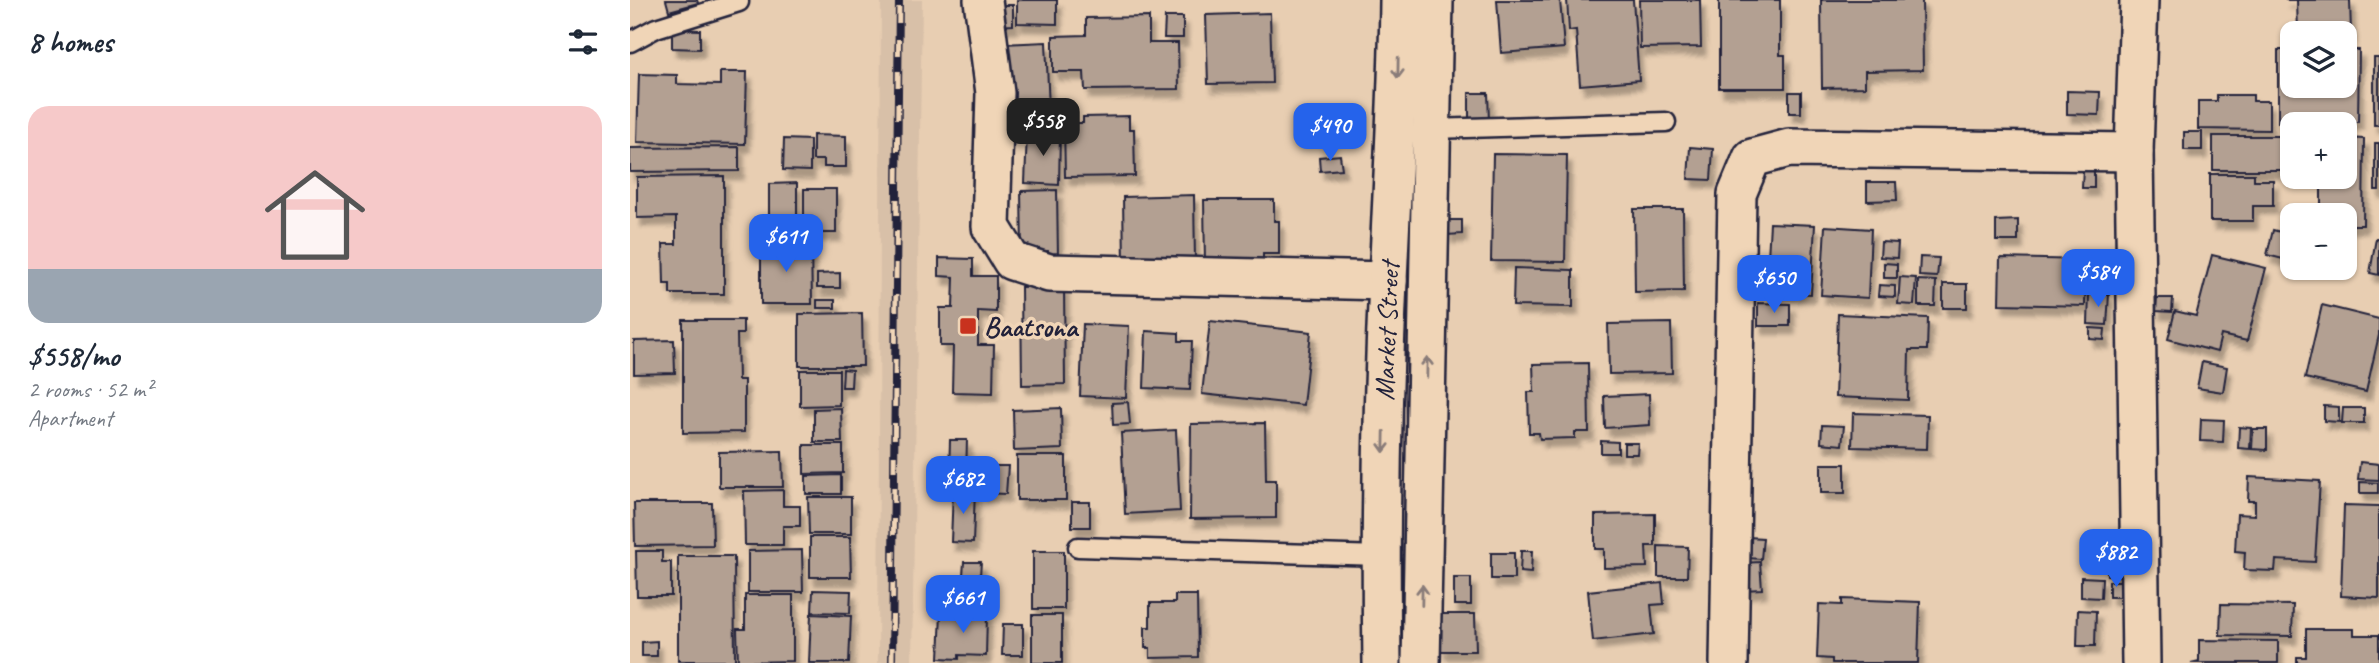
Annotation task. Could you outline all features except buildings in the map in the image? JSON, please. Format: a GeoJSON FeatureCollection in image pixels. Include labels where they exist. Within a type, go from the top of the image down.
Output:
{"type":"FeatureCollection","features":[{"type":"Feature","properties":{"kind":"street"},"geometry":{"type":"LineString","coordinates":[[983,0],[995,93],[991,228],[1012,261],[1049,273],[1388,281]]}},
{"type":"Feature","properties":{"kind":"street","name":"Market Street"},"geometry":{"type":"LineString","coordinates":[[1382,663],[1381,556],[1388,281],[1397,131],[1399,0]]}},
{"type":"Feature","properties":{"kind":"street","name":"Market Street"},"geometry":{"type":"LineString","coordinates":[[1421,663],[1434,0]]}},
{"type":"Feature","properties":{"kind":"street"},"geometry":{"type":"LineString","coordinates":[[2139,0],[2134,152],[2141,663]]}},
{"type":"Feature","properties":{"kind":"street"},"geometry":{"type":"LineString","coordinates":[[1729,663],[1737,194],[1752,158],[1789,148],[2134,152]]}},
{"type":"Feature","properties":{"kind":"lane"},"geometry":{"type":"LineString","coordinates":[[630,42],[656,28],[739,2]]}},
{"type":"Feature","properties":{"kind":"lane"},"geometry":{"type":"LineString","coordinates":[[1432,130],[1666,122]]}},
{"type":"Feature","properties":{"kind":"lane"},"geometry":{"type":"LineString","coordinates":[[1078,547],[1381,556]]}},
{"type":"Feature","properties":{"kind":"shaded area"},"geometry":{"type":"Polygon","coordinates":[[[881,0],[922,0],[912,663],[878,663],[881,0]]]}},
{"type":"Feature","properties":{"kind":"railway"},"geometry":{"type":"LineString","coordinates":[[892,663],[899,0]]}},
{"type":"Feature","properties":{"kind":"place","name":"Baatsona"},"geometry":{"type":"Point","coordinates":[968,326]}}]}
